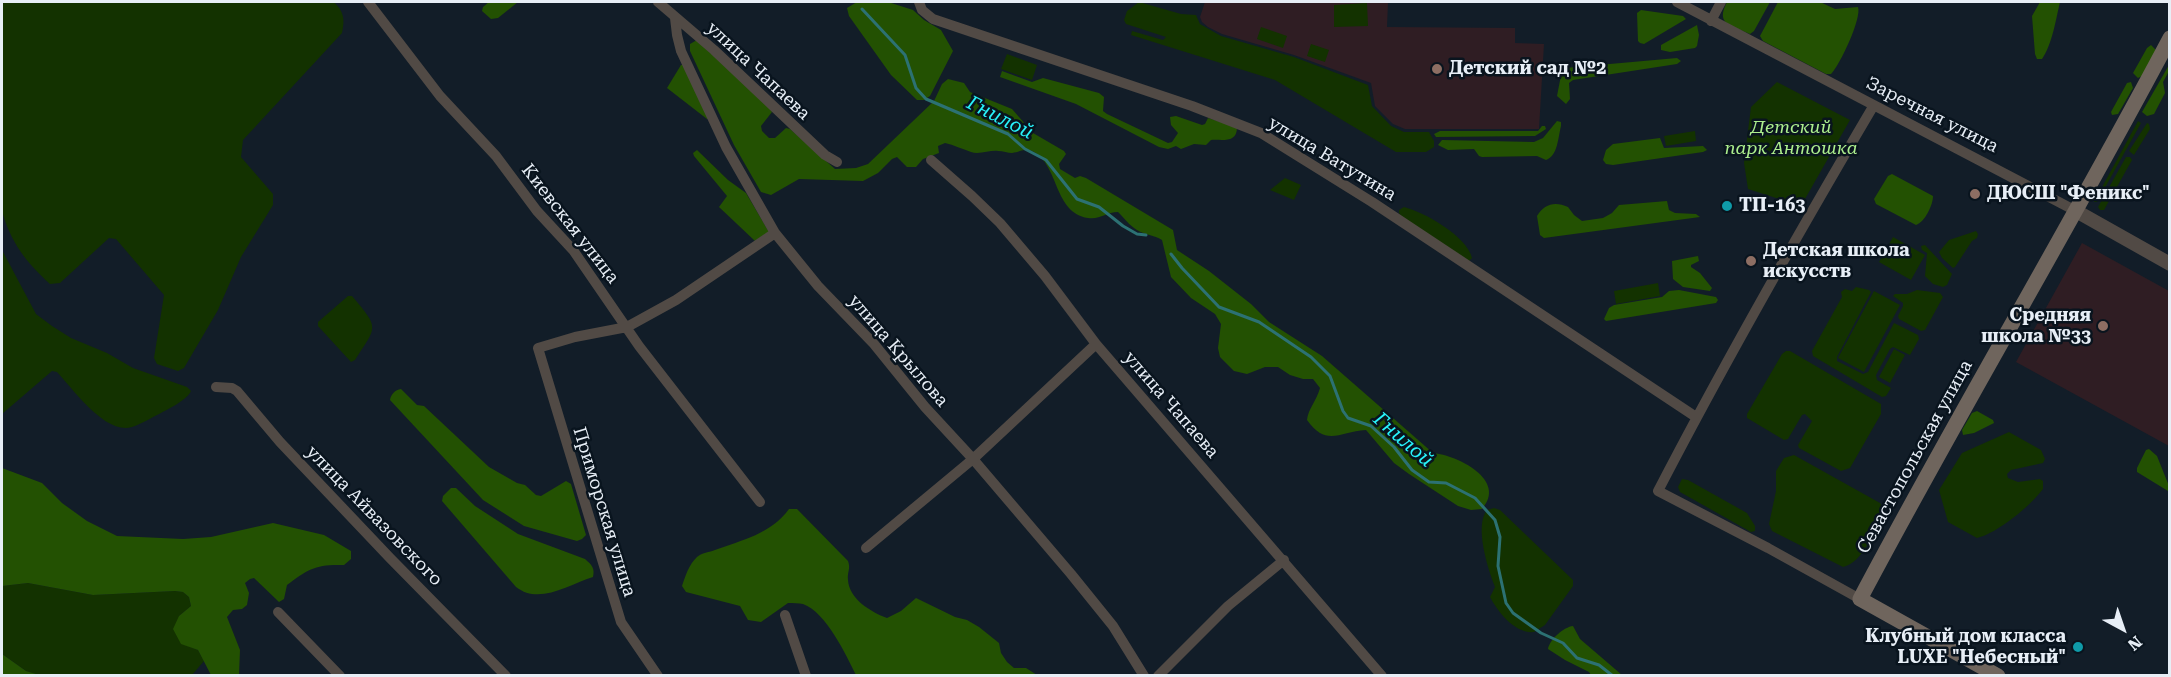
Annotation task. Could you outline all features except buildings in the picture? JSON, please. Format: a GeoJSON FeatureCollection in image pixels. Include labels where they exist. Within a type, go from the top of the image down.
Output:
{"type":"FeatureCollection","features":[{"type":"Feature","properties":{"kind":"main road","name":"Севастопольская улица"},"geometry":{"type":"LineString","coordinates":[[1860,599],[1923,480],[2076,211],[2169,38]]}},
{"type":"Feature","properties":{"kind":"main road"},"geometry":{"type":"LineString","coordinates":[[1860,599],[1998,675]]}},
{"type":"Feature","properties":{"kind":"street","name":"Киевская улица"},"geometry":{"type":"LineString","coordinates":[[368,2],[440,96],[496,156],[533,206],[573,250],[639,346],[760,502]]}},
{"type":"Feature","properties":{"kind":"street","name":"улица Чапаева"},"geometry":{"type":"LineString","coordinates":[[658,2],[714,50],[825,155],[837,162]]}},
{"type":"Feature","properties":{"kind":"street","name":"улица Ватутина"},"geometry":{"type":"LineString","coordinates":[[919,2],[922,10],[933,19],[1192,106],[1261,133],[1372,202],[1696,417]]}},
{"type":"Feature","properties":{"kind":"street","name":"Заречная улица"},"geometry":{"type":"LineString","coordinates":[[1677,2],[2076,211],[2169,264]]}},
{"type":"Feature","properties":{"kind":"street"},"geometry":{"type":"LineString","coordinates":[[1711,21],[1721,2]]}},
{"type":"Feature","properties":{"kind":"street","name":"улица Крылова"},"geometry":{"type":"LineString","coordinates":[[675,18],[676,35],[683,56],[726,147],[775,233],[818,286],[874,344],[925,407],[973,459],[1071,574],[1113,626],[1144,675]]}},
{"type":"Feature","properties":{"kind":"street"},"geometry":{"type":"LineString","coordinates":[[1860,599],[1658,491],[1696,417],[1874,105]]}},
{"type":"Feature","properties":{"kind":"street","name":"улица Чапаева"},"geometry":{"type":"LineString","coordinates":[[931,160],[1000,223],[1045,276],[1096,344],[1382,675]]}},
{"type":"Feature","properties":{"kind":"street"},"geometry":{"type":"LineString","coordinates":[[627,327],[676,300],[775,233]]}},
{"type":"Feature","properties":{"kind":"street","name":"Приморская улица"},"geometry":{"type":"LineString","coordinates":[[627,327],[576,337],[538,348],[621,622],[657,675]]}},
{"type":"Feature","properties":{"kind":"street"},"geometry":{"type":"LineString","coordinates":[[866,548],[973,459],[1096,344]]}},
{"type":"Feature","properties":{"kind":"street","name":"улица Айвазовского"},"geometry":{"type":"LineString","coordinates":[[216,387],[237,390],[280,442],[390,558],[506,675]]}},
{"type":"Feature","properties":{"kind":"street"},"geometry":{"type":"LineString","coordinates":[[1158,675],[1228,606],[1284,560]]}},
{"type":"Feature","properties":{"kind":"street"},"geometry":{"type":"LineString","coordinates":[[278,612],[340,675]]}},
{"type":"Feature","properties":{"kind":"street"},"geometry":{"type":"LineString","coordinates":[[785,615],[806,675]]}},
{"type":"Feature","properties":{"kind":"shaded area","name":"Детский сад №2"},"geometry":{"type":"Polygon","coordinates":[[[1205,2],[1385,2],[1388,3],[1387,27],[1515,28],[1515,43],[1544,44],[1539,129],[1405,129],[1393,124],[1375,106],[1371,83],[1294,55],[1222,34],[1202,22],[1200,17],[1205,2]]]}},
{"type":"Feature","properties":{"kind":"shaded area","name":"Средняя школа №33"},"geometry":{"type":"Polygon","coordinates":[[[2082,243],[2169,291],[2169,446],[2016,362],[2082,243]]]}},
{"type":"Feature","properties":{"kind":"green space"},"geometry":{"type":"Polygon","coordinates":[[[2,2],[334,2],[342,13],[342,33],[243,140],[241,157],[273,194],[273,205],[241,257],[218,310],[184,368],[178,371],[157,364],[154,358],[164,295],[116,239],[109,238],[60,283],[50,284],[27,260],[10,233],[2,211],[2,2]]]}},
{"type":"Feature","properties":{"kind":"green space"},"geometry":{"type":"Polygon","coordinates":[[[489,2],[518,2],[498,18],[491,19],[482,11],[489,2]]]}},
{"type":"Feature","properties":{"kind":"green space"},"geometry":{"type":"Polygon","coordinates":[[[857,2],[888,2],[913,10],[941,30],[953,51],[930,96],[924,100],[917,100],[891,75],[849,16],[847,8],[857,2]]]}},
{"type":"Feature","properties":{"kind":"green space"},"geometry":{"type":"Polygon","coordinates":[[[1139,2],[1181,14],[1196,15],[1200,24],[1221,36],[1294,57],[1368,85],[1372,106],[1391,126],[1404,132],[1429,132],[1434,141],[1434,147],[1426,152],[1396,152],[1275,80],[1131,35],[1132,31],[1163,40],[1166,37],[1126,24],[1124,20],[1127,11],[1139,2]]]}},
{"type":"Feature","properties":{"kind":"green space"},"geometry":{"type":"Polygon","coordinates":[[[1727,2],[1770,2],[1754,31],[1750,34],[1731,26],[1724,20],[1723,15],[1727,2]]]}},
{"type":"Feature","properties":{"kind":"green space"},"geometry":{"type":"Polygon","coordinates":[[[1778,2],[1820,2],[1835,9],[1858,7],[1857,21],[1849,41],[1831,74],[1826,74],[1763,41],[1760,36],[1778,2]]]}},
{"type":"Feature","properties":{"kind":"green space"},"geometry":{"type":"Polygon","coordinates":[[[2040,2],[2060,2],[2048,47],[2042,59],[2037,59],[2032,16],[2040,2]]]}},
{"type":"Feature","properties":{"kind":"green space"},"geometry":{"type":"Polygon","coordinates":[[[1367,3],[1368,26],[1334,27],[1334,5],[1367,3]]]}},
{"type":"Feature","properties":{"kind":"green space"},"geometry":{"type":"Polygon","coordinates":[[[1641,10],[1683,16],[1686,19],[1644,44],[1638,41],[1637,13],[1641,10]]]}},
{"type":"Feature","properties":{"kind":"green space"},"geometry":{"type":"Polygon","coordinates":[[[1697,25],[1699,35],[1695,48],[1670,52],[1661,50],[1661,45],[1697,25]]]}},
{"type":"Feature","properties":{"kind":"green space"},"geometry":{"type":"Polygon","coordinates":[[[1261,27],[1287,36],[1283,48],[1257,39],[1261,27]]]}},
{"type":"Feature","properties":{"kind":"green space"},"geometry":{"type":"Polygon","coordinates":[[[697,40],[770,109],[772,112],[761,126],[762,131],[769,138],[775,138],[786,128],[790,129],[835,169],[856,168],[868,164],[934,101],[942,84],[948,79],[964,83],[970,92],[1012,109],[1033,133],[1064,151],[1066,154],[1059,164],[1060,169],[1075,178],[1080,176],[1086,178],[1173,230],[1177,250],[1209,271],[1251,304],[1269,322],[1322,356],[1433,453],[1466,464],[1476,471],[1489,488],[1488,498],[1482,509],[1471,510],[1458,506],[1409,474],[1394,463],[1366,430],[1328,436],[1314,429],[1307,420],[1320,388],[1313,379],[1290,375],[1278,367],[1265,367],[1247,374],[1234,371],[1220,357],[1218,348],[1221,324],[1215,314],[1191,298],[1171,277],[1162,240],[1137,230],[1118,212],[1092,218],[1077,214],[1069,208],[1048,168],[1034,152],[1025,150],[1012,153],[995,151],[974,153],[945,143],[938,146],[939,153],[923,159],[916,167],[907,167],[897,157],[878,173],[863,181],[799,179],[771,195],[761,192],[734,145],[690,51],[690,44],[697,40]]]}},
{"type":"Feature","properties":{"kind":"green space"},"geometry":{"type":"Polygon","coordinates":[[[1311,44],[1329,50],[1325,62],[1307,56],[1311,44]]]}},
{"type":"Feature","properties":{"kind":"green space"},"geometry":{"type":"Polygon","coordinates":[[[2151,45],[2156,50],[2142,76],[2138,78],[2133,73],[2151,45]]]}},
{"type":"Feature","properties":{"kind":"green space"},"geometry":{"type":"Polygon","coordinates":[[[1007,54],[1037,65],[1032,80],[1001,69],[1007,54]]]}},
{"type":"Feature","properties":{"kind":"green space"},"geometry":{"type":"Polygon","coordinates":[[[1677,58],[1681,61],[1677,64],[1573,80],[1569,83],[1570,99],[1566,104],[1557,96],[1562,70],[1565,68],[1677,58]]]}},
{"type":"Feature","properties":{"kind":"green space"},"geometry":{"type":"Polygon","coordinates":[[[681,65],[685,65],[709,118],[707,119],[667,88],[681,65]]]}},
{"type":"Feature","properties":{"kind":"green space"},"geometry":{"type":"Polygon","coordinates":[[[2169,65],[2169,71],[2163,82],[2165,93],[2154,114],[2147,116],[2142,112],[2169,65]]]}},
{"type":"Feature","properties":{"kind":"green space"},"geometry":{"type":"Polygon","coordinates":[[[1002,71],[1032,82],[1043,78],[1099,93],[1104,97],[1103,111],[1107,114],[1168,143],[1172,142],[1178,133],[1171,125],[1170,117],[1176,116],[1202,125],[1208,118],[1237,127],[1236,132],[1232,138],[1211,140],[1206,145],[1194,144],[1181,149],[1176,146],[1168,149],[1159,147],[1076,104],[1000,77],[1002,71]]]}},
{"type":"Feature","properties":{"kind":"green space","name":"Детский парк Антошка"},"geometry":{"type":"Polygon","coordinates":[[[1777,82],[1850,120],[1801,206],[1748,189],[1744,163],[1751,107],[1777,82]]]}},
{"type":"Feature","properties":{"kind":"green space"},"geometry":{"type":"Polygon","coordinates":[[[2131,82],[2133,88],[2118,114],[2112,115],[2111,112],[2127,83],[2131,82]]]}},
{"type":"Feature","properties":{"kind":"green space"},"geometry":{"type":"Polygon","coordinates":[[[1557,121],[1561,122],[1561,126],[1557,146],[1553,155],[1546,160],[1537,156],[1482,157],[1474,149],[1448,150],[1438,145],[1442,140],[1534,142],[1543,138],[1557,121]]]}},
{"type":"Feature","properties":{"kind":"green space"},"geometry":{"type":"Polygon","coordinates":[[[2138,121],[2141,123],[2097,202],[2094,202],[2138,121]]]}},
{"type":"Feature","properties":{"kind":"green space"},"geometry":{"type":"Polygon","coordinates":[[[2147,123],[2150,129],[2134,155],[2129,151],[2147,123]]]}},
{"type":"Feature","properties":{"kind":"green space"},"geometry":{"type":"Polygon","coordinates":[[[1542,126],[1546,129],[1535,136],[1436,137],[1434,134],[1440,131],[1538,131],[1542,126]]]}},
{"type":"Feature","properties":{"kind":"green space"},"geometry":{"type":"Polygon","coordinates":[[[1695,131],[1696,141],[1666,146],[1664,136],[1695,131]]]}},
{"type":"Feature","properties":{"kind":"green space"},"geometry":{"type":"Polygon","coordinates":[[[1660,138],[1664,148],[1703,146],[1707,150],[1613,165],[1606,164],[1603,160],[1606,150],[1613,144],[1660,138]]]}},
{"type":"Feature","properties":{"kind":"green space"},"geometry":{"type":"Polygon","coordinates":[[[697,150],[728,180],[746,193],[769,232],[755,241],[719,207],[727,196],[694,156],[693,153],[697,150]]]}},
{"type":"Feature","properties":{"kind":"green space"},"geometry":{"type":"Polygon","coordinates":[[[2126,157],[2132,160],[2104,210],[2100,210],[2098,207],[2126,157]]]}},
{"type":"Feature","properties":{"kind":"green space"},"geometry":{"type":"Polygon","coordinates":[[[1892,174],[1933,196],[1928,213],[1916,225],[1876,204],[1874,199],[1888,176],[1892,174]]]}},
{"type":"Feature","properties":{"kind":"green space"},"geometry":{"type":"Polygon","coordinates":[[[1285,178],[1301,185],[1294,200],[1270,190],[1285,178]]]}},
{"type":"Feature","properties":{"kind":"green space"},"geometry":{"type":"Polygon","coordinates":[[[1667,201],[1669,210],[1675,213],[1696,214],[1700,217],[1544,238],[1540,235],[1537,216],[1550,205],[1559,204],[1568,207],[1582,221],[1603,218],[1619,205],[1667,201]]]}},
{"type":"Feature","properties":{"kind":"green space"},"geometry":{"type":"Polygon","coordinates":[[[1404,207],[1444,226],[1462,241],[1472,258],[1469,261],[1402,217],[1399,210],[1404,207]]]}},
{"type":"Feature","properties":{"kind":"green space"},"geometry":{"type":"Polygon","coordinates":[[[1976,231],[1977,238],[1972,241],[1953,268],[1939,252],[1949,240],[1976,231]]]}},
{"type":"Feature","properties":{"kind":"green space"},"geometry":{"type":"Polygon","coordinates":[[[1893,237],[1925,255],[1911,280],[1879,262],[1893,237]]]}},
{"type":"Feature","properties":{"kind":"green space"},"geometry":{"type":"Polygon","coordinates":[[[1925,245],[1952,274],[1947,285],[1943,287],[1933,284],[1925,276],[1927,253],[1922,250],[1921,246],[1925,245]]]}},
{"type":"Feature","properties":{"kind":"green space"},"geometry":{"type":"Polygon","coordinates":[[[2,250],[36,314],[71,338],[107,353],[133,368],[187,387],[191,391],[186,398],[143,422],[122,428],[101,418],[57,372],[52,371],[2,414],[2,250]]]}},
{"type":"Feature","properties":{"kind":"green space"},"geometry":{"type":"Polygon","coordinates":[[[1698,256],[1699,261],[1691,267],[1700,273],[1712,288],[1710,291],[1683,287],[1673,279],[1672,261],[1698,256]]]}},
{"type":"Feature","properties":{"kind":"green space"},"geometry":{"type":"Polygon","coordinates":[[[1658,283],[1660,296],[1616,304],[1614,291],[1658,283]]]}},
{"type":"Feature","properties":{"kind":"green space"},"geometry":{"type":"Polygon","coordinates":[[[1856,287],[1871,292],[1837,361],[1863,374],[1868,372],[1894,323],[1918,335],[1919,339],[1910,355],[1893,347],[1890,349],[1876,375],[1877,380],[1891,388],[1886,396],[1882,397],[1813,356],[1812,351],[1842,297],[1841,292],[1845,289],[1852,291],[1856,287]]]}},
{"type":"Feature","properties":{"kind":"green space"},"geometry":{"type":"Polygon","coordinates":[[[1679,290],[1716,297],[1718,300],[1716,303],[1606,321],[1604,319],[1609,308],[1614,305],[1662,297],[1669,291],[1679,290]]]}},
{"type":"Feature","properties":{"kind":"green space"},"geometry":{"type":"Polygon","coordinates":[[[1917,290],[1940,293],[1943,297],[1925,330],[1921,331],[1899,319],[1903,303],[1893,296],[1917,290]]]}},
{"type":"Feature","properties":{"kind":"green space"},"geometry":{"type":"Polygon","coordinates":[[[1874,291],[1900,305],[1864,372],[1838,358],[1874,291]]]}},
{"type":"Feature","properties":{"kind":"green space"},"geometry":{"type":"Polygon","coordinates":[[[348,296],[352,296],[367,315],[372,328],[368,340],[355,360],[351,362],[318,326],[318,322],[348,296]]]}},
{"type":"Feature","properties":{"kind":"green space"},"geometry":{"type":"Polygon","coordinates":[[[1894,349],[1905,355],[1890,383],[1879,377],[1894,349]]]}},
{"type":"Feature","properties":{"kind":"green space"},"geometry":{"type":"Polygon","coordinates":[[[1790,351],[1881,404],[1881,414],[1850,468],[1841,471],[1799,448],[1798,445],[1812,421],[1805,414],[1802,415],[1788,439],[1784,440],[1747,418],[1747,414],[1782,354],[1790,351]]]}},
{"type":"Feature","properties":{"kind":"green space"},"geometry":{"type":"Polygon","coordinates":[[[401,389],[417,405],[424,406],[489,467],[525,485],[536,495],[541,496],[566,481],[571,484],[586,535],[577,541],[524,526],[483,500],[390,400],[397,390],[401,389]]]}},
{"type":"Feature","properties":{"kind":"green space"},"geometry":{"type":"Polygon","coordinates":[[[1977,411],[1993,420],[1994,423],[1974,433],[1963,435],[1962,430],[1972,413],[1977,411]]]}},
{"type":"Feature","properties":{"kind":"green space"},"geometry":{"type":"Polygon","coordinates":[[[2009,432],[2041,450],[2045,459],[2043,463],[2011,470],[2007,474],[2008,478],[2018,482],[2040,479],[2043,481],[2043,489],[2013,518],[1994,531],[1977,538],[1948,522],[1939,490],[1962,453],[2009,432]]]}},
{"type":"Feature","properties":{"kind":"green space"},"geometry":{"type":"Polygon","coordinates":[[[2149,449],[2157,456],[2169,486],[2168,491],[2137,472],[2146,450],[2149,449]]]}},
{"type":"Feature","properties":{"kind":"green space"},"geometry":{"type":"Polygon","coordinates":[[[1794,455],[1880,503],[1883,508],[1883,514],[1867,545],[1857,559],[1850,564],[1843,567],[1772,531],[1769,524],[1776,491],[1776,471],[1784,458],[1794,455]]]}},
{"type":"Feature","properties":{"kind":"green space"},"geometry":{"type":"Polygon","coordinates":[[[2,468],[42,483],[62,503],[87,521],[117,536],[183,539],[211,537],[273,523],[324,535],[351,551],[351,559],[344,565],[326,565],[301,575],[287,585],[284,599],[279,602],[254,578],[245,583],[249,593],[247,605],[242,609],[233,610],[227,617],[240,650],[239,675],[211,675],[198,650],[181,644],[173,629],[179,616],[191,606],[189,597],[183,592],[93,595],[28,583],[2,586],[2,468]]]}},
{"type":"Feature","properties":{"kind":"green space"},"geometry":{"type":"Polygon","coordinates":[[[1682,479],[1688,480],[1747,513],[1755,526],[1755,531],[1751,532],[1680,492],[1678,487],[1682,479]]]}},
{"type":"Feature","properties":{"kind":"green space"},"geometry":{"type":"Polygon","coordinates":[[[451,488],[456,488],[475,506],[518,534],[585,559],[594,571],[593,577],[544,594],[525,592],[516,587],[442,501],[443,496],[451,488]]]}},
{"type":"Feature","properties":{"kind":"green space"},"geometry":{"type":"Polygon","coordinates":[[[1494,508],[1500,510],[1573,580],[1573,586],[1545,625],[1534,632],[1527,632],[1514,626],[1502,615],[1490,597],[1495,587],[1483,548],[1482,526],[1487,510],[1494,508]]]}},
{"type":"Feature","properties":{"kind":"green space"},"geometry":{"type":"Polygon","coordinates":[[[789,509],[797,509],[848,561],[849,587],[862,604],[887,618],[901,611],[916,598],[979,627],[999,643],[1001,653],[1014,668],[1026,668],[1037,675],[856,675],[827,625],[820,616],[803,604],[788,603],[761,622],[748,620],[740,606],[686,592],[682,586],[697,557],[765,530],[782,518],[789,509]]]}},
{"type":"Feature","properties":{"kind":"green space"},"geometry":{"type":"Polygon","coordinates":[[[28,583],[93,595],[183,592],[189,597],[191,606],[179,616],[181,643],[198,650],[204,661],[192,675],[39,676],[26,671],[2,654],[2,586],[28,583]]]}},
{"type":"Feature","properties":{"kind":"green space"},"geometry":{"type":"Polygon","coordinates":[[[1573,626],[1580,639],[1622,675],[1591,675],[1548,649],[1551,641],[1558,634],[1573,626]]]}},
{"type":"Feature","properties":{"kind":"green space"},"geometry":{"type":"Polygon","coordinates":[[[2,654],[26,671],[39,675],[2,675],[2,654]]]}},
{"type":"Feature","properties":{"kind":"waterway","name":"Гнилой"},"geometry":{"type":"LineString","coordinates":[[862,9],[905,55],[916,88],[926,99],[1008,134],[1025,149],[1046,160],[1077,199],[1099,207],[1137,234],[1146,235]]}},
{"type":"Feature","properties":{"kind":"waterway","name":"Гнилой"},"geometry":{"type":"LineString","coordinates":[[1171,254],[1219,307],[1259,322],[1311,357],[1330,376],[1343,411],[1348,418],[1371,426],[1394,447],[1412,470],[1429,482],[1446,483],[1475,498],[1495,520],[1500,537],[1498,566],[1506,603],[1513,613],[1541,633],[1563,643],[1577,658],[1599,665],[1613,676]]}},
{"type":"Feature","properties":{"kind":"place","name":"Детский сад №2"},"geometry":{"type":"Point","coordinates":[1437,69]}},
{"type":"Feature","properties":{"kind":"place","name":"ДЮСШ \"Феникс\""},"geometry":{"type":"Point","coordinates":[1975,194]}},
{"type":"Feature","properties":{"kind":"place","name":"ТП-163"},"geometry":{"type":"Point","coordinates":[1727,206]}},
{"type":"Feature","properties":{"kind":"place","name":"Детская школа искусств"},"geometry":{"type":"Point","coordinates":[1751,261]}},
{"type":"Feature","properties":{"kind":"place","name":"Средняя школа №33"},"geometry":{"type":"Point","coordinates":[2103,326]}},
{"type":"Feature","properties":{"kind":"place","name":"Клубный дом класса LUXE \"Небесный\""},"geometry":{"type":"Point","coordinates":[2078,647]}}]}
